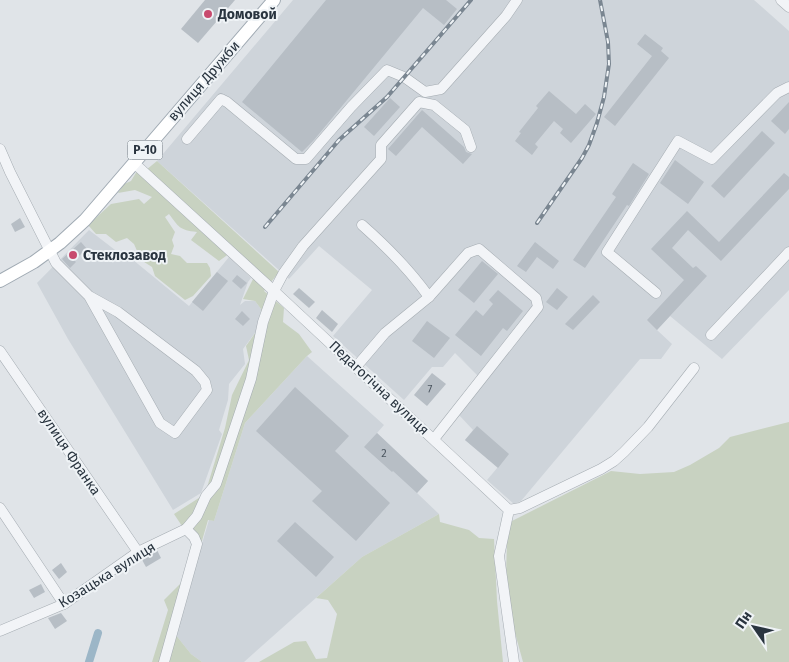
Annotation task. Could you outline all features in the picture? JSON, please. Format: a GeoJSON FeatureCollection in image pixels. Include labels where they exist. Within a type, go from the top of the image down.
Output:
{"type":"FeatureCollection","features":[{"type":"Feature","properties":{"kind":"main road","name":"вулиця Дружби"},"geometry":{"type":"LineString","coordinates":[[0,281],[34,262],[60,243],[84,220],[274,0]]}},
{"type":"Feature","properties":{"kind":"street"},"geometry":{"type":"LineString","coordinates":[[187,139],[221,99],[296,160],[306,159],[387,70],[404,76],[425,92],[442,89],[506,16],[517,0]]}},
{"type":"Feature","properties":{"kind":"street"},"geometry":{"type":"LineString","coordinates":[[782,0],[789,6]]}},
{"type":"Feature","properties":{"kind":"street"},"geometry":{"type":"LineString","coordinates":[[656,293],[607,252],[678,141],[712,159],[777,93],[789,86]]}},
{"type":"Feature","properties":{"kind":"street"},"geometry":{"type":"LineString","coordinates":[[164,662],[197,544],[194,536],[186,529],[197,516],[206,496],[216,484],[251,379],[262,322],[282,274],[303,246],[380,159],[381,145],[419,102],[434,104],[465,130],[471,147]]}},
{"type":"Feature","properties":{"kind":"street"},"geometry":{"type":"LineString","coordinates":[[0,149],[56,263],[89,296],[160,423],[175,433],[207,390],[205,382],[196,371],[118,312],[89,296]]}},
{"type":"Feature","properties":{"kind":"street","name":"Педагогічна вулиця"},"geometry":{"type":"LineString","coordinates":[[134,163],[509,510]]}},
{"type":"Feature","properties":{"kind":"street"},"geometry":{"type":"LineString","coordinates":[[362,225],[388,247],[419,282],[429,297]]}},
{"type":"Feature","properties":{"kind":"street"},"geometry":{"type":"LineString","coordinates":[[356,367],[385,333],[429,297],[468,253],[480,249],[536,298],[538,307],[434,439]]}},
{"type":"Feature","properties":{"kind":"street"},"geometry":{"type":"LineString","coordinates":[[711,335],[789,252]]}},
{"type":"Feature","properties":{"kind":"street","name":"вулиця Франка"},"geometry":{"type":"LineString","coordinates":[[0,351],[138,552]]}},
{"type":"Feature","properties":{"kind":"street"},"geometry":{"type":"LineString","coordinates":[[514,662],[500,556],[509,510],[520,508],[614,461],[648,427],[694,368]]}},
{"type":"Feature","properties":{"kind":"street"},"geometry":{"type":"LineString","coordinates":[[0,508],[64,604]]}},
{"type":"Feature","properties":{"kind":"street","name":"Козацька вулиця"},"geometry":{"type":"LineString","coordinates":[[0,631],[64,604],[138,552],[186,529]]}},
{"type":"Feature","properties":{"kind":"shaded area"},"geometry":{"type":"Polygon","coordinates":[[[293,0],[754,0],[789,31],[789,290],[722,359],[670,316],[657,330],[672,344],[661,359],[640,359],[521,501],[514,504],[487,480],[498,467],[465,440],[473,430],[459,415],[484,382],[455,353],[443,367],[432,367],[404,400],[333,336],[372,290],[319,246],[289,279],[157,161],[293,0]]]}},
{"type":"Feature","properties":{"kind":"shaded area"},"geometry":{"type":"Polygon","coordinates":[[[89,230],[119,253],[121,250],[189,306],[229,257],[251,278],[240,305],[245,301],[255,301],[261,309],[260,326],[243,349],[245,364],[229,384],[228,400],[219,430],[222,434],[201,493],[173,510],[68,339],[37,283],[89,230]]]}},
{"type":"Feature","properties":{"kind":"shaded area"},"geometry":{"type":"Polygon","coordinates":[[[307,356],[384,425],[377,433],[428,481],[417,493],[439,514],[362,557],[244,662],[202,662],[191,654],[175,634],[209,520],[214,521],[245,423],[307,356]]]}},
{"type":"Feature","properties":{"kind":"green space"},"geometry":{"type":"Polygon","coordinates":[[[157,161],[279,272],[264,291],[284,308],[283,322],[299,334],[312,352],[245,423],[214,521],[208,520],[175,634],[191,654],[202,662],[152,662],[168,610],[164,600],[184,580],[192,541],[174,514],[205,494],[225,428],[232,395],[249,360],[246,346],[260,326],[261,309],[255,301],[243,299],[253,279],[255,269],[146,170],[157,161]]]}},
{"type":"Feature","properties":{"kind":"green space"},"geometry":{"type":"Polygon","coordinates":[[[137,171],[230,253],[219,261],[191,240],[197,232],[180,227],[169,214],[165,217],[175,232],[172,240],[174,246],[171,254],[180,256],[187,263],[207,263],[210,268],[211,276],[193,296],[185,300],[155,276],[152,267],[141,260],[134,244],[127,238],[116,242],[106,234],[96,234],[88,225],[111,204],[139,199],[144,204],[152,197],[135,190],[118,193],[124,184],[131,181],[137,171]]]}},
{"type":"Feature","properties":{"kind":"green space"},"geometry":{"type":"Polygon","coordinates":[[[789,422],[789,662],[523,662],[512,622],[506,574],[510,522],[611,471],[640,474],[674,472],[719,448],[730,437],[789,422]]]}},
{"type":"Feature","properties":{"kind":"green space"},"geometry":{"type":"Polygon","coordinates":[[[439,514],[440,522],[469,530],[479,538],[494,539],[497,601],[503,662],[259,662],[294,642],[306,641],[316,659],[327,658],[337,614],[328,600],[316,598],[362,557],[439,514]]]}},
{"type":"Feature","properties":{"kind":"building","name":"Домовой"},"geometry":{"type":"Polygon","coordinates":[[[205,0],[235,0],[198,43],[181,29],[205,0]]]}},
{"type":"Feature","properties":{"kind":"building"},"geometry":{"type":"Polygon","coordinates":[[[326,0],[446,0],[457,9],[444,25],[423,8],[302,152],[242,102],[326,0]]]}},
{"type":"Feature","properties":{"kind":"building"},"geometry":{"type":"Polygon","coordinates":[[[645,34],[663,48],[661,51],[669,58],[615,126],[604,117],[652,56],[637,44],[645,34]]]}},
{"type":"Feature","properties":{"kind":"building"},"geometry":{"type":"Polygon","coordinates":[[[549,91],[576,114],[585,104],[596,114],[571,143],[560,133],[563,129],[554,121],[535,144],[538,147],[532,155],[515,141],[521,133],[519,132],[538,108],[536,106],[549,91]]]}},
{"type":"Feature","properties":{"kind":"building"},"geometry":{"type":"Polygon","coordinates":[[[390,98],[400,107],[374,136],[364,127],[390,98]]]}},
{"type":"Feature","properties":{"kind":"building"},"geometry":{"type":"Polygon","coordinates":[[[789,102],[789,129],[785,134],[771,121],[789,102]]]}},
{"type":"Feature","properties":{"kind":"building"},"geometry":{"type":"Polygon","coordinates":[[[422,110],[464,147],[466,152],[472,154],[463,164],[422,127],[396,156],[388,149],[422,110]]]}},
{"type":"Feature","properties":{"kind":"building"},"geometry":{"type":"Polygon","coordinates":[[[762,131],[775,143],[724,198],[711,186],[762,131]]]}},
{"type":"Feature","properties":{"kind":"building"},"geometry":{"type":"Polygon","coordinates":[[[675,160],[704,182],[688,204],[660,183],[675,160]]]}},
{"type":"Feature","properties":{"kind":"building"},"geometry":{"type":"Polygon","coordinates":[[[633,163],[649,174],[585,268],[573,260],[616,197],[612,194],[633,163]]]}},
{"type":"Feature","properties":{"kind":"building"},"geometry":{"type":"Polygon","coordinates":[[[784,173],[789,177],[789,189],[721,261],[688,230],[672,248],[693,268],[696,266],[707,276],[657,330],[647,320],[684,280],[651,249],[687,211],[719,242],[784,173]]]}},
{"type":"Feature","properties":{"kind":"building"},"geometry":{"type":"Polygon","coordinates":[[[20,218],[25,227],[15,232],[11,224],[20,218]]]}},
{"type":"Feature","properties":{"kind":"building","name":"Стеклозавод"},"geometry":{"type":"Polygon","coordinates":[[[81,242],[87,249],[74,260],[76,262],[70,268],[62,259],[81,242]]]}},
{"type":"Feature","properties":{"kind":"building"},"geometry":{"type":"Polygon","coordinates":[[[535,242],[559,261],[553,269],[537,257],[526,272],[517,266],[535,242]]]}},
{"type":"Feature","properties":{"kind":"building"},"geometry":{"type":"Polygon","coordinates":[[[482,261],[498,274],[474,303],[458,290],[482,261]]]}},
{"type":"Feature","properties":{"kind":"building"},"geometry":{"type":"Polygon","coordinates":[[[217,272],[228,281],[203,311],[192,302],[217,272]]]}},
{"type":"Feature","properties":{"kind":"building"},"geometry":{"type":"Polygon","coordinates":[[[237,275],[247,283],[241,289],[232,281],[237,275]]]}},
{"type":"Feature","properties":{"kind":"building"},"geometry":{"type":"Polygon","coordinates":[[[299,288],[315,302],[309,308],[293,294],[299,288]]]}},
{"type":"Feature","properties":{"kind":"building"},"geometry":{"type":"Polygon","coordinates":[[[557,288],[568,297],[557,310],[546,302],[557,288]]]}},
{"type":"Feature","properties":{"kind":"building"},"geometry":{"type":"Polygon","coordinates":[[[498,290],[523,311],[507,331],[503,328],[481,356],[455,335],[476,310],[483,316],[493,304],[489,300],[498,290]]]}},
{"type":"Feature","properties":{"kind":"building"},"geometry":{"type":"Polygon","coordinates":[[[593,295],[600,302],[573,330],[565,324],[593,295]]]}},
{"type":"Feature","properties":{"kind":"building"},"geometry":{"type":"Polygon","coordinates":[[[322,310],[338,324],[332,332],[316,318],[322,310]]]}},
{"type":"Feature","properties":{"kind":"building"},"geometry":{"type":"Polygon","coordinates":[[[242,311],[250,319],[243,326],[235,319],[242,311]]]}},
{"type":"Feature","properties":{"kind":"building"},"geometry":{"type":"Polygon","coordinates":[[[427,321],[450,338],[434,358],[412,341],[427,321]]]}},
{"type":"Feature","properties":{"kind":"building"},"geometry":{"type":"Polygon","coordinates":[[[432,373],[446,384],[427,406],[414,395],[432,373]]]}},
{"type":"Feature","properties":{"kind":"building"},"geometry":{"type":"Polygon","coordinates":[[[295,387],[349,436],[335,451],[390,503],[356,541],[312,501],[322,491],[256,431],[295,387]]]}},
{"type":"Feature","properties":{"kind":"building"},"geometry":{"type":"Polygon","coordinates":[[[477,426],[509,454],[498,468],[465,440],[477,426]]]}},
{"type":"Feature","properties":{"kind":"building"},"geometry":{"type":"Polygon","coordinates":[[[377,433],[428,481],[417,493],[364,447],[377,433]]]}},
{"type":"Feature","properties":{"kind":"building"},"geometry":{"type":"Polygon","coordinates":[[[295,522],[334,557],[316,577],[277,541],[295,522]]]}},
{"type":"Feature","properties":{"kind":"building"},"geometry":{"type":"Polygon","coordinates":[[[157,550],[161,558],[146,567],[141,558],[157,550]]]}},
{"type":"Feature","properties":{"kind":"building"},"geometry":{"type":"Polygon","coordinates":[[[61,563],[67,572],[59,579],[52,570],[61,563]]]}},
{"type":"Feature","properties":{"kind":"building"},"geometry":{"type":"Polygon","coordinates":[[[41,584],[45,592],[34,598],[29,590],[41,584]]]}},
{"type":"Feature","properties":{"kind":"building"},"geometry":{"type":"Polygon","coordinates":[[[61,613],[67,621],[55,629],[48,618],[61,613]]]}},
{"type":"Feature","properties":{"kind":"waterway"},"geometry":{"type":"LineString","coordinates":[[89,662],[98,633]]}},
{"type":"Feature","properties":{"kind":"railway"},"geometry":{"type":"LineString","coordinates":[[265,227],[339,140],[387,97],[471,0]]}},
{"type":"Feature","properties":{"kind":"railway"},"geometry":{"type":"LineString","coordinates":[[537,223],[582,158],[597,123],[604,97],[609,64],[608,42],[600,0]]}},
{"type":"Feature","properties":{"kind":"place","name":"Домовой"},"geometry":{"type":"Point","coordinates":[208,14]}},
{"type":"Feature","properties":{"kind":"place","name":"Стеклозавод"},"geometry":{"type":"Point","coordinates":[73,255]}}]}
